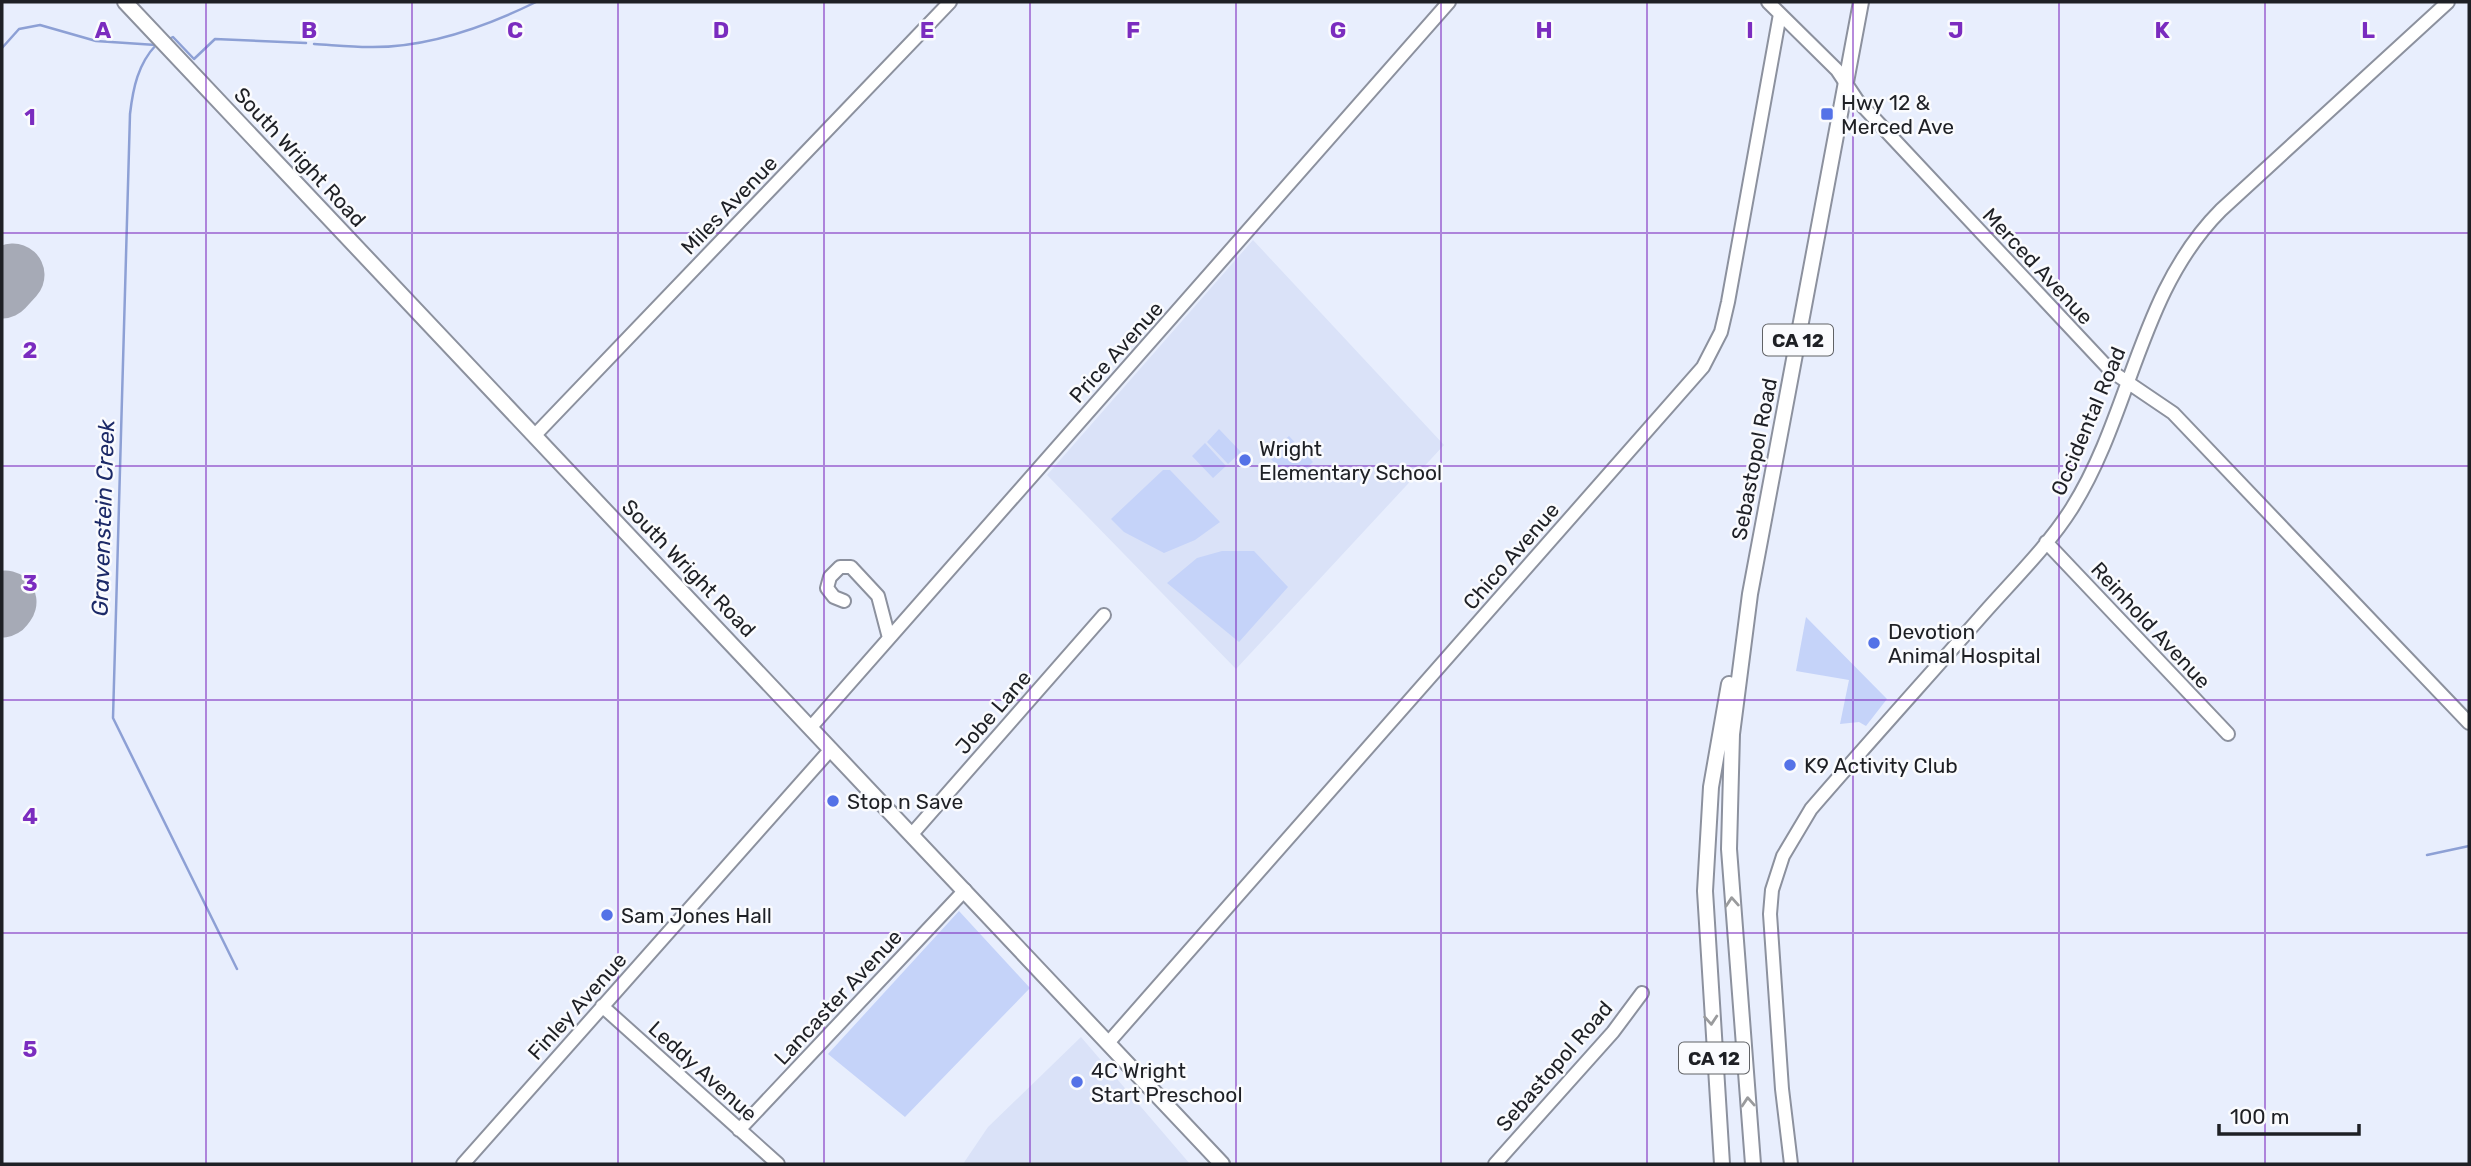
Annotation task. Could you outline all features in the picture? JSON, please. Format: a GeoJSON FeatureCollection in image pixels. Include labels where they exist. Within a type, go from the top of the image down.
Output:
{"type":"FeatureCollection","features":[{"type":"Feature","properties":{"kind":"main road","name":"South Wright Road"},"geometry":{"type":"LineString","coordinates":[[125,2],[1222,1164]]}},
{"type":"Feature","properties":{"kind":"main road","name":"Sebastopol Road"},"geometry":{"type":"LineString","coordinates":[[1723,1164],[1706,942],[1706,853],[1717,745],[1750,594],[1861,2]]}},
{"type":"Feature","properties":{"kind":"main road","name":"Sebastopol Road"},"geometry":{"type":"LineString","coordinates":[[1750,594],[1732,734],[1728,825],[1753,1164]]}},
{"type":"Feature","properties":{"kind":"street","name":"Miles Avenue"},"geometry":{"type":"LineString","coordinates":[[535,435],[950,2]]}},
{"type":"Feature","properties":{"kind":"street","name":"Price Avenue"},"geometry":{"type":"LineString","coordinates":[[811,727],[1449,2]]}},
{"type":"Feature","properties":{"kind":"street","name":"Merced Avenue"},"geometry":{"type":"LineString","coordinates":[[1768,2],[1837,70],[1898,144],[2111,371],[2175,415],[2469,723]]}},
{"type":"Feature","properties":{"kind":"street","name":"Occidental Road"},"geometry":{"type":"LineString","coordinates":[[1791,1164],[1783,1102],[1770,925],[1772,890],[1786,847],[1811,809],[2046,542],[2080,494],[2165,285],[2197,236],[2448,2]]}},
{"type":"Feature","properties":{"kind":"street","name":"Chico Avenue"},"geometry":{"type":"LineString","coordinates":[[1108,1043],[1703,367],[1721,332],[1728,302],[1780,14]]}},
{"type":"Feature","properties":{"kind":"street","name":"Reinhold Avenue"},"geometry":{"type":"LineString","coordinates":[[2046,542],[2228,734]]}},
{"type":"Feature","properties":{"kind":"street"},"geometry":{"type":"LineString","coordinates":[[844,601],[834,597],[827,588],[830,577],[840,567],[851,567],[877,596],[889,638]]}},
{"type":"Feature","properties":{"kind":"street","name":"Jobe Lane"},"geometry":{"type":"LineString","coordinates":[[912,834],[1104,615]]}},
{"type":"Feature","properties":{"kind":"street","name":"Finley Avenue"},"geometry":{"type":"LineString","coordinates":[[463,1164],[831,749]]}},
{"type":"Feature","properties":{"kind":"street","name":"Lancaster Avenue"},"geometry":{"type":"LineString","coordinates":[[739,1130],[965,890]]}},
{"type":"Feature","properties":{"kind":"street","name":"Sebastopol Road"},"geometry":{"type":"LineString","coordinates":[[1495,1164],[1613,1032],[1642,993]]}},
{"type":"Feature","properties":{"kind":"street","name":"Leddy Avenue"},"geometry":{"type":"LineString","coordinates":[[603,1006],[778,1164]]}},
{"type":"Feature","properties":{"kind":"shaded area","name":"Wright Elementary School"},"geometry":{"type":"Polygon","coordinates":[[[1253,240],[1444,445],[1236,669],[1047,475],[1253,240]]]}},
{"type":"Feature","properties":{"kind":"shaded area"},"geometry":{"type":"Polygon","coordinates":[[[1219,429],[1241,452],[1228,464],[1207,442],[1219,429]]]}},
{"type":"Feature","properties":{"kind":"shaded area"},"geometry":{"type":"Polygon","coordinates":[[[1289,436],[1313,462],[1292,481],[1267,455],[1289,436]]]}},
{"type":"Feature","properties":{"kind":"shaded area"},"geometry":{"type":"Polygon","coordinates":[[[1205,443],[1226,466],[1213,478],[1192,456],[1205,443]]]}},
{"type":"Feature","properties":{"kind":"shaded area"},"geometry":{"type":"Polygon","coordinates":[[[1163,470],[1170,470],[1220,522],[1195,540],[1164,553],[1124,532],[1111,519],[1163,470]]]}},
{"type":"Feature","properties":{"kind":"shaded area"},"geometry":{"type":"Polygon","coordinates":[[[1222,551],[1254,551],[1288,587],[1239,642],[1167,583],[1197,558],[1222,551]]]}},
{"type":"Feature","properties":{"kind":"shaded area"},"geometry":{"type":"Polygon","coordinates":[[[1806,617],[1887,699],[1866,726],[1859,722],[1840,724],[1849,680],[1796,671],[1806,617]]]}},
{"type":"Feature","properties":{"kind":"shaded area"},"geometry":{"type":"Polygon","coordinates":[[[959,911],[1030,988],[905,1117],[828,1054],[959,911]]]}},
{"type":"Feature","properties":{"kind":"shaded area","name":"4C Wright Start Preschool"},"geometry":{"type":"Polygon","coordinates":[[[1081,1037],[1190,1164],[963,1164],[988,1127],[1081,1037]]]}},
{"type":"Feature","properties":{"kind":"waterway","name":"Gravenstein Creek"},"geometry":{"type":"LineString","coordinates":[[314,44],[369,47],[412,44],[476,27],[536,2]]}},
{"type":"Feature","properties":{"kind":"waterway"},"geometry":{"type":"LineString","coordinates":[[2,48],[19,29],[40,25],[96,41],[156,45]]}},
{"type":"Feature","properties":{"kind":"waterway","name":"Gravenstein Creek"},"geometry":{"type":"LineString","coordinates":[[171,38],[194,59],[215,39],[306,43]]}},
{"type":"Feature","properties":{"kind":"waterway","name":"Gravenstein Creek"},"geometry":{"type":"LineString","coordinates":[[156,45],[137,77],[130,114],[113,718],[237,969]]}},
{"type":"Feature","properties":{"kind":"waterway"},"geometry":{"type":"LineString","coordinates":[[2427,855],[2469,846]]}},
{"type":"Feature","properties":{"kind":"taxiway"},"geometry":{"type":"LineString","coordinates":[[2,599],[5,602]]}},
{"type":"Feature","properties":{"kind":"runway"},"geometry":{"type":"LineString","coordinates":[[2,287],[13,275]]}},
{"type":"Feature","properties":{"kind":"runway"},"geometry":{"type":"LineString","coordinates":[[2,606],[5,602]]}},
{"type":"Feature","properties":{"kind":"place","name":"Hwy 12 & Merced Ave"},"geometry":{"type":"Point","coordinates":[1827,114]}},
{"type":"Feature","properties":{"kind":"place","name":"Wright Elementary School"},"geometry":{"type":"Point","coordinates":[1245,460]}},
{"type":"Feature","properties":{"kind":"place","name":"Devotion Animal Hospital"},"geometry":{"type":"Point","coordinates":[1874,643]}},
{"type":"Feature","properties":{"kind":"place","name":"K9 Activity Club"},"geometry":{"type":"Point","coordinates":[1790,765]}},
{"type":"Feature","properties":{"kind":"place","name":"Stop n Save"},"geometry":{"type":"Point","coordinates":[833,801]}},
{"type":"Feature","properties":{"kind":"place","name":"Sam Jones Hall"},"geometry":{"type":"Point","coordinates":[607,915]}},
{"type":"Feature","properties":{"kind":"place","name":"4C Wright Start Preschool"},"geometry":{"type":"Point","coordinates":[1077,1082]}}]}
